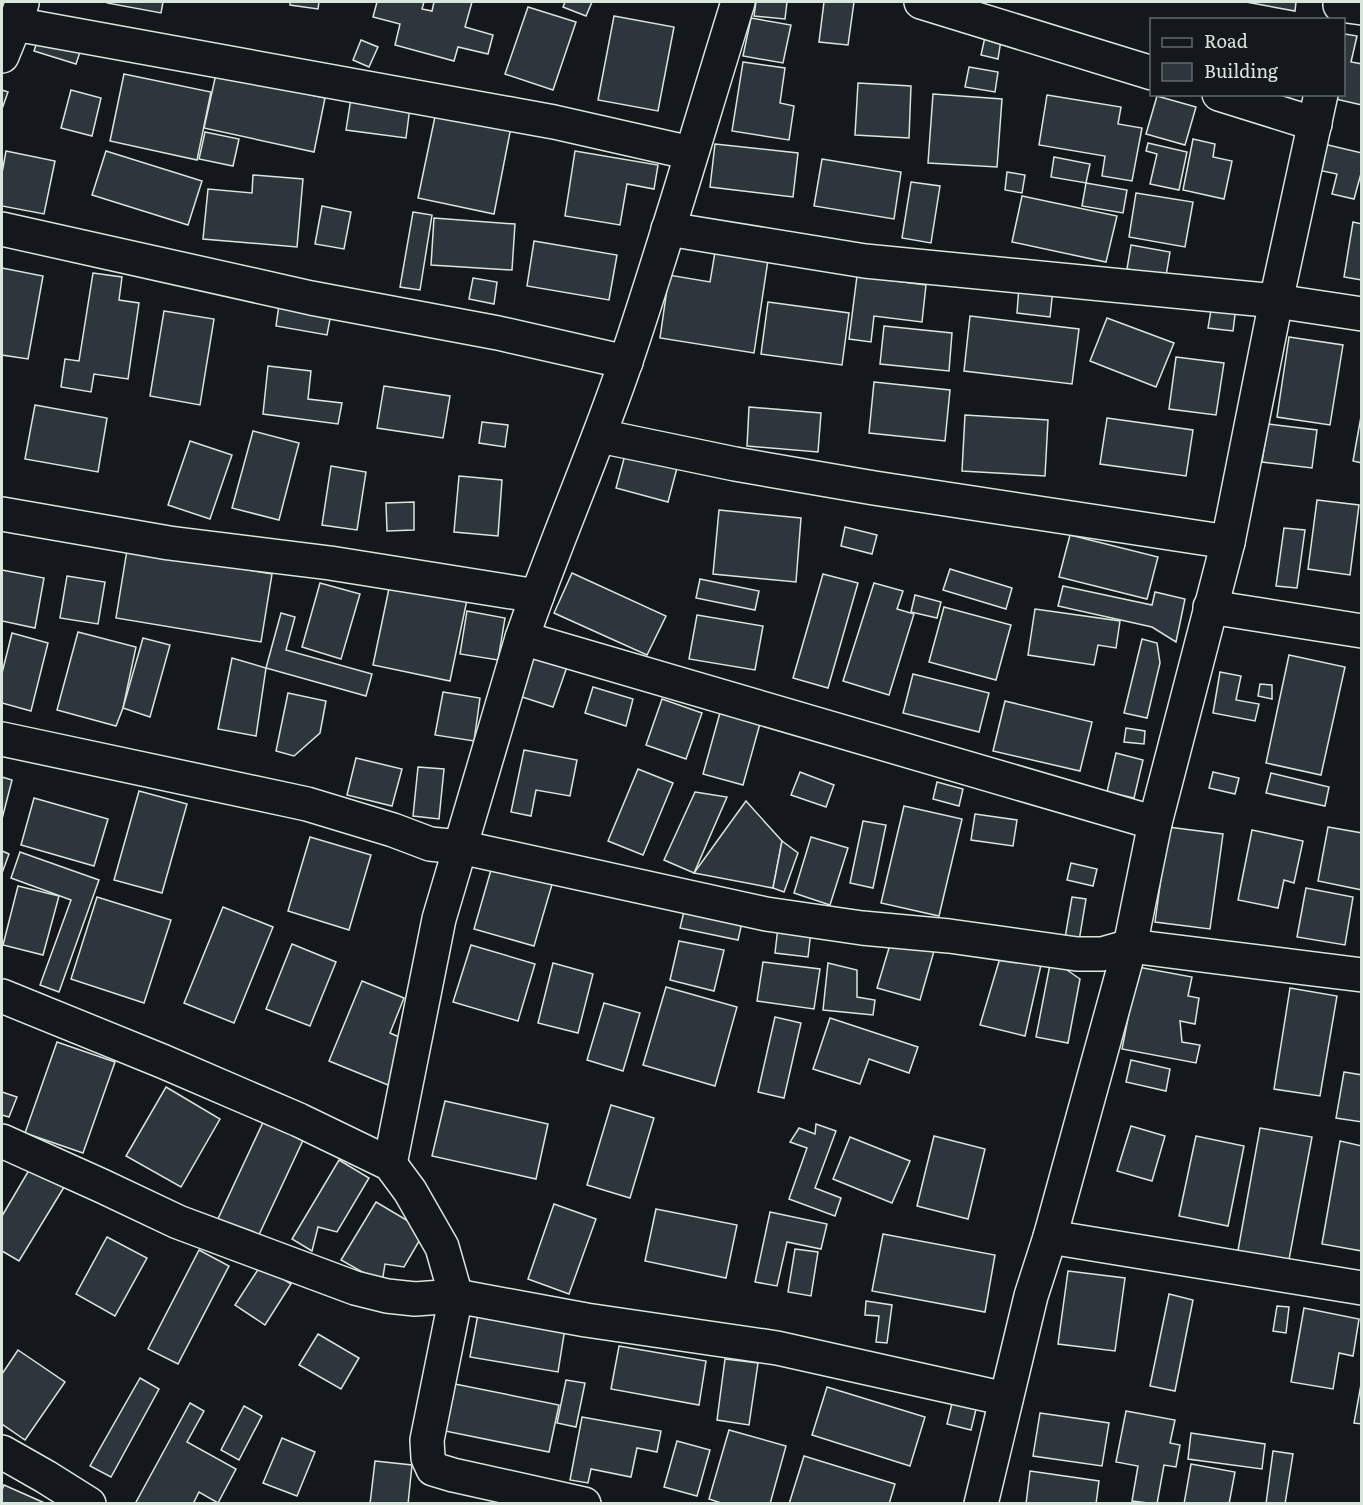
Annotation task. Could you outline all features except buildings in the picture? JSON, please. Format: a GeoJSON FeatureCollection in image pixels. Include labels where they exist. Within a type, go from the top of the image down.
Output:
{"type":"FeatureCollection","features":[{"type":"Feature","properties":{"kind":"street"},"geometry":{"type":"LineString","coordinates":[[390,1164],[439,920],[522,638],[626,362],[738,2]]}},
{"type":"Feature","properties":{"kind":"street"},"geometry":{"type":"LineString","coordinates":[[921,2],[1150,73]]}},
{"type":"Feature","properties":{"kind":"street"},"geometry":{"type":"LineString","coordinates":[[2,56],[19,13],[554,122],[691,153]]}},
{"type":"Feature","properties":{"kind":"street"},"geometry":{"type":"LineString","coordinates":[[981,1503],[1030,1296],[1050,1236],[1130,946],[1155,823],[1228,542],[1276,301],[1318,110],[1231,96]]}},
{"type":"Feature","properties":{"kind":"street"},"geometry":{"type":"LineString","coordinates":[[2,229],[311,298],[498,333],[626,362]]}},
{"type":"Feature","properties":{"kind":"street"},"geometry":{"type":"LineString","coordinates":[[669,229],[865,261],[1276,301],[1362,314]]}},
{"type":"Feature","properties":{"kind":"street"},"geometry":{"type":"LineString","coordinates":[[600,436],[735,464],[874,488],[1228,542]]}},
{"type":"Feature","properties":{"kind":"street"},"geometry":{"type":"LineString","coordinates":[[2,514],[169,543],[330,562],[537,596]]}},
{"type":"Feature","properties":{"kind":"street"},"geometry":{"type":"LineString","coordinates":[[1210,607],[1362,631]]}},
{"type":"Feature","properties":{"kind":"street"},"geometry":{"type":"LineString","coordinates":[[522,638],[1155,823]]}},
{"type":"Feature","properties":{"kind":"street"},"geometry":{"type":"LineString","coordinates":[[2,740],[306,804],[393,830],[430,844],[460,847],[776,916],[862,928],[949,936],[1077,954],[1102,954],[1130,946],[1362,975]]}},
{"type":"Feature","properties":{"kind":"street"},"geometry":{"type":"LineString","coordinates":[[2,996],[299,1120],[390,1164],[410,1191],[442,1247],[456,1296],[427,1440],[428,1458],[433,1469],[584,1503]]}},
{"type":"Feature","properties":{"kind":"street"},"geometry":{"type":"LineString","coordinates":[[2,1141],[178,1221],[355,1288],[387,1296],[415,1299],[456,1296],[586,1320],[777,1348],[1006,1399]]}},
{"type":"Feature","properties":{"kind":"street"},"geometry":{"type":"LineString","coordinates":[[1050,1236],[1362,1288]]}},
{"type":"Feature","properties":{"kind":"street"},"geometry":{"type":"LineString","coordinates":[[2,1452],[89,1503]]}}]}
